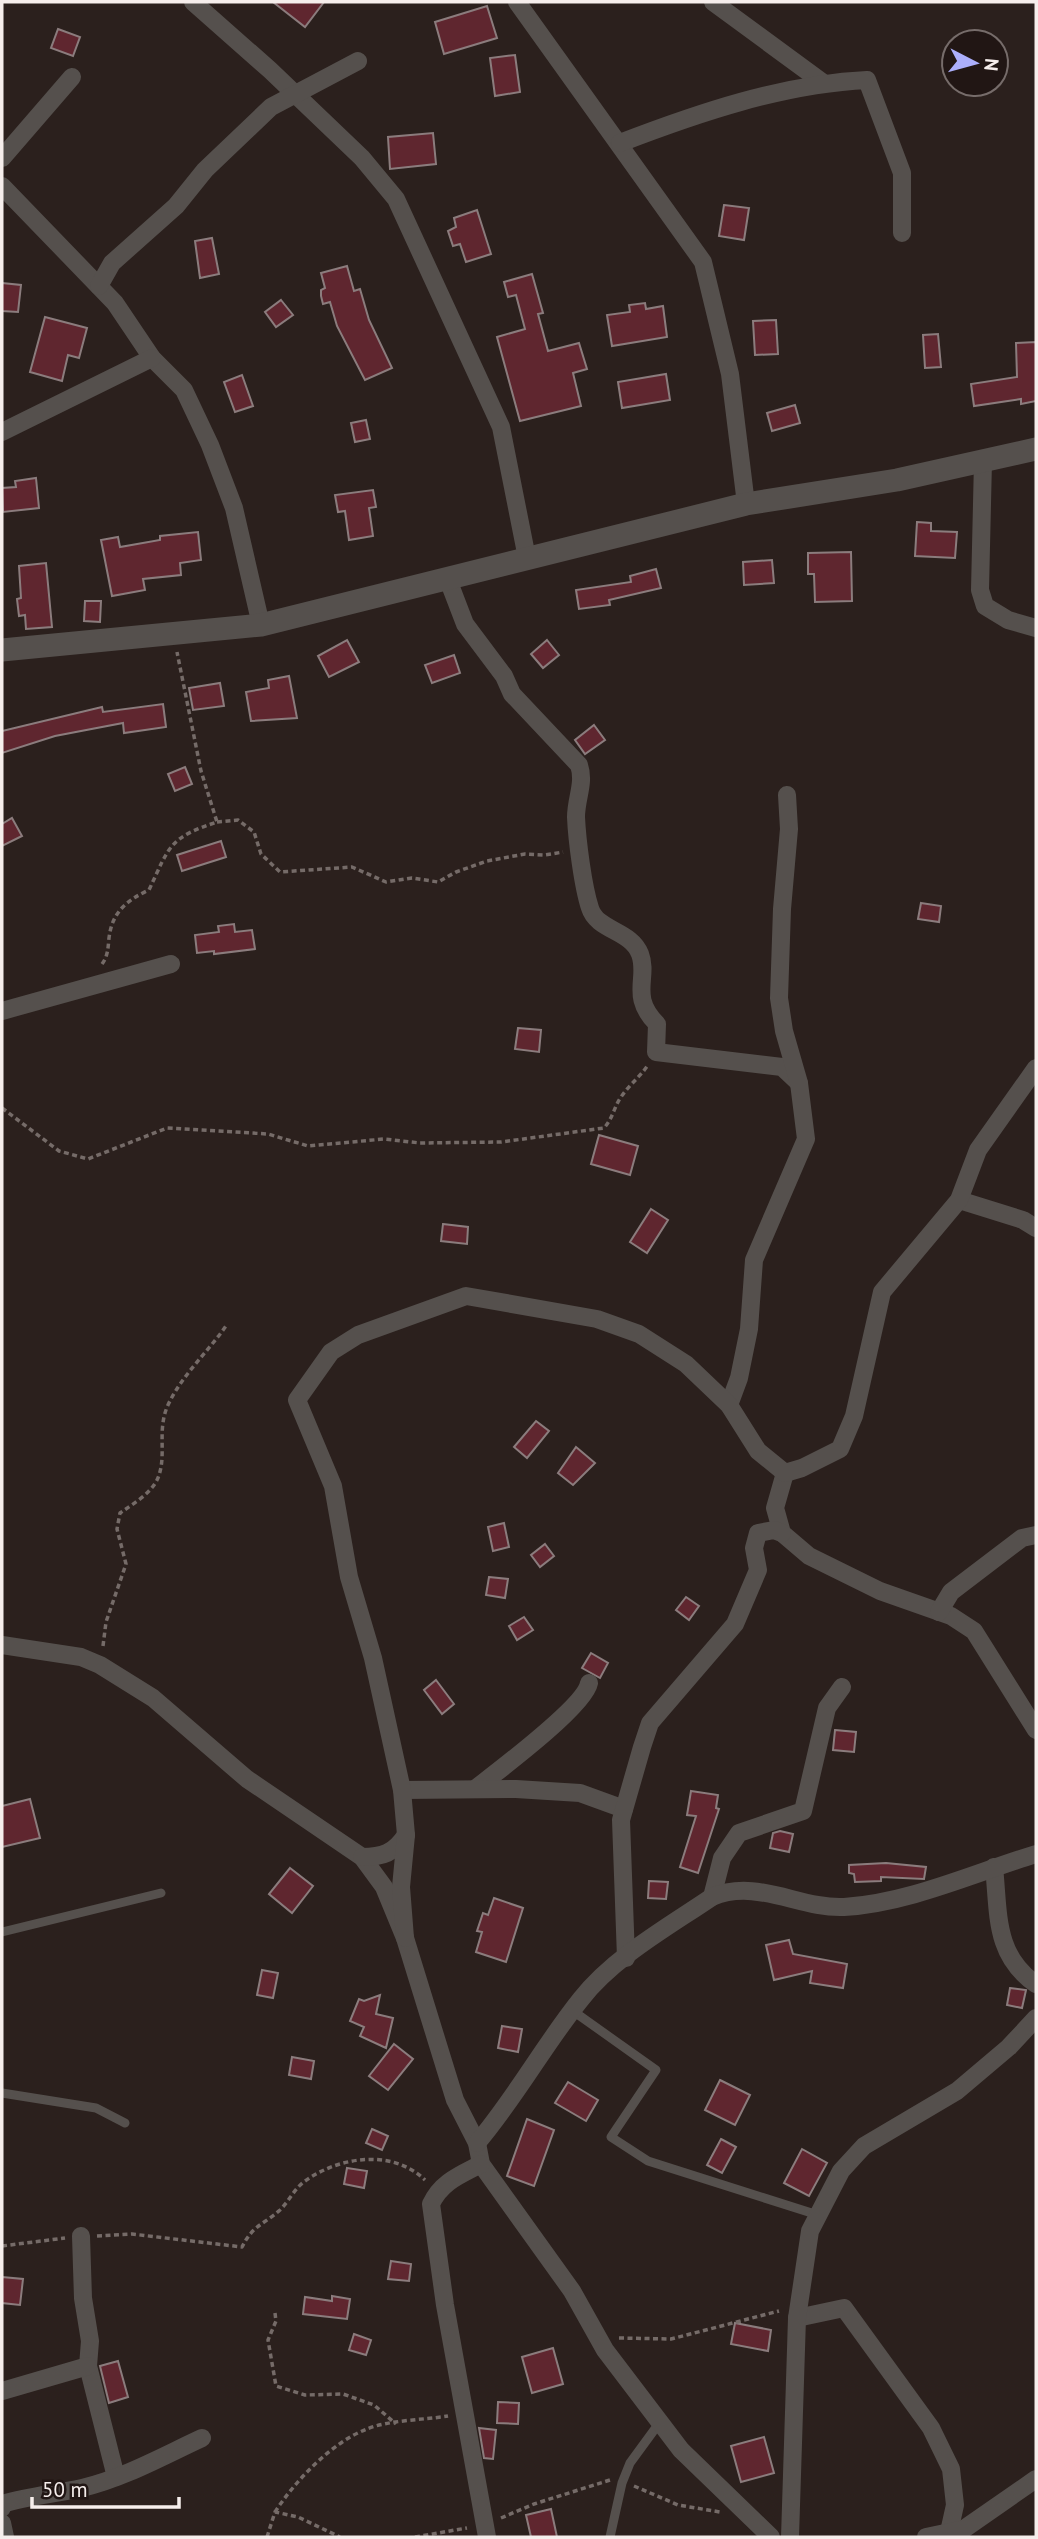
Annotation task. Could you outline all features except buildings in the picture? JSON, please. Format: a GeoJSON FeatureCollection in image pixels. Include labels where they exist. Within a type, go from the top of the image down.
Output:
{"type":"FeatureCollection","features":[{"type":"Feature","properties":{"kind":"street"},"geometry":{"type":"LineString","coordinates":[[193,2],[362,158],[396,199],[501,427],[527,558]]}},
{"type":"Feature","properties":{"kind":"street"},"geometry":{"type":"LineString","coordinates":[[517,2],[703,262],[730,374],[746,504]]}},
{"type":"Feature","properties":{"kind":"street"},"geometry":{"type":"LineString","coordinates":[[713,2],[822,82]]}},
{"type":"Feature","properties":{"kind":"street"},"geometry":{"type":"LineString","coordinates":[[99,286],[112,263],[176,206],[205,170],[271,107],[358,61]]}},
{"type":"Feature","properties":{"kind":"street"},"geometry":{"type":"LineString","coordinates":[[2,158],[72,77]]}},
{"type":"Feature","properties":{"kind":"street"},"geometry":{"type":"LineString","coordinates":[[620,143],[682,119],[822,82],[867,80],[902,173],[902,233]]}},
{"type":"Feature","properties":{"kind":"street"},"geometry":{"type":"LineString","coordinates":[[2,186],[115,303],[152,358],[184,390],[210,445],[234,508],[261,625]]}},
{"type":"Feature","properties":{"kind":"street"},"geometry":{"type":"LineString","coordinates":[[2,432],[152,358]]}},
{"type":"Feature","properties":{"kind":"street"},"geometry":{"type":"LineString","coordinates":[[2,650],[261,625],[746,504],[897,480],[1036,449]]}},
{"type":"Feature","properties":{"kind":"street"},"geometry":{"type":"LineString","coordinates":[[983,461],[980,590],[985,606],[1009,620],[1036,628]]}},
{"type":"Feature","properties":{"kind":"street"},"geometry":{"type":"LineString","coordinates":[[447,577],[465,624],[504,676],[512,694],[579,765],[583,779],[576,816],[590,912],[604,925],[631,938],[641,956],[639,990],[648,1015],[657,1024],[656,1052],[782,1067],[799,1083]]}},
{"type":"Feature","properties":{"kind":"street"},"geometry":{"type":"LineString","coordinates":[[729,1405],[739,1377],[748,1329],[754,1260],[806,1139],[799,1083],[784,1031],[779,998],[782,909],[789,829],[787,795]]}},
{"type":"Feature","properties":{"kind":"street"},"geometry":{"type":"LineString","coordinates":[[2,1011],[171,964]]}},
{"type":"Feature","properties":{"kind":"street"},"geometry":{"type":"LineString","coordinates":[[785,1473],[802,1468],[839,1449],[854,1416],[882,1292],[959,1200],[978,1150],[1036,1068]]}},
{"type":"Feature","properties":{"kind":"street"},"geometry":{"type":"LineString","coordinates":[[959,1200],[1023,1220],[1036,1228]]}},
{"type":"Feature","properties":{"kind":"street"},"geometry":{"type":"LineString","coordinates":[[405,1938],[401,1887],[406,1835],[402,1790],[373,1658],[349,1577],[333,1486],[297,1399],[315,1371],[331,1352],[358,1335],[466,1296],[597,1319],[639,1334],[686,1364],[729,1405],[758,1451],[785,1473]]}},
{"type":"Feature","properties":{"kind":"street"},"geometry":{"type":"LineString","coordinates":[[782,1533],[775,1508],[785,1473]]}},
{"type":"Feature","properties":{"kind":"street"},"geometry":{"type":"LineString","coordinates":[[626,1958],[621,1820],[650,1723],[736,1624],[758,1570],[754,1548],[758,1533],[774,1530],[782,1533],[809,1556],[880,1591],[939,1612],[974,1631],[1036,1730]]}},
{"type":"Feature","properties":{"kind":"street"},"geometry":{"type":"LineString","coordinates":[[939,1612],[951,1592],[1022,1538],[1036,1535]]}},
{"type":"Feature","properties":{"kind":"street"},"geometry":{"type":"LineString","coordinates":[[2,1645],[81,1657],[100,1665],[153,1698],[247,1779],[362,1857],[384,1887],[405,1938],[455,2099],[477,2143],[481,2164],[572,2291],[596,2335],[681,2450],[771,2537]]}},
{"type":"Feature","properties":{"kind":"street"},"geometry":{"type":"LineString","coordinates":[[475,1789],[557,1720],[587,1691],[589,1683]]}},
{"type":"Feature","properties":{"kind":"street"},"geometry":{"type":"LineString","coordinates":[[712,1897],[722,1858],[738,1833],[803,1811],[827,1708],[842,1688]]}},
{"type":"Feature","properties":{"kind":"street"},"geometry":{"type":"LineString","coordinates":[[402,1790],[475,1789],[580,1793],[624,1809]]}},
{"type":"Feature","properties":{"kind":"street"},"geometry":{"type":"LineString","coordinates":[[362,1857],[381,1857],[398,1847],[406,1835]]}},
{"type":"Feature","properties":{"kind":"street"},"geometry":{"type":"LineString","coordinates":[[477,2143],[502,2114],[582,1997],[626,1958],[712,1897],[727,1891],[755,1890],[841,1907],[873,1904],[1036,1854]]}},
{"type":"Feature","properties":{"kind":"street"},"geometry":{"type":"LineString","coordinates":[[994,1867],[1002,1935],[1010,1961],[1036,1983]]}},
{"type":"Feature","properties":{"kind":"street"},"geometry":{"type":"LineString","coordinates":[[790,2537],[797,2313],[810,2231],[841,2171],[864,2146],[957,2091],[1009,2047],[1036,2018]]}},
{"type":"Feature","properties":{"kind":"street"},"geometry":{"type":"LineString","coordinates":[[481,2164],[437,2191],[431,2204],[435,2245],[486,2531]]}},
{"type":"Feature","properties":{"kind":"street"},"geometry":{"type":"LineString","coordinates":[[82,2236],[83,2298],[90,2341],[88,2366],[116,2477]]}},
{"type":"Feature","properties":{"kind":"street"},"geometry":{"type":"LineString","coordinates":[[797,2313],[844,2308],[931,2428],[951,2469],[955,2505],[949,2532]]}},
{"type":"Feature","properties":{"kind":"street"},"geometry":{"type":"LineString","coordinates":[[2,2390],[88,2366]]}},
{"type":"Feature","properties":{"kind":"street"},"geometry":{"type":"LineString","coordinates":[[2,2505],[116,2477],[202,2438]]}},
{"type":"Feature","properties":{"kind":"street"},"geometry":{"type":"LineString","coordinates":[[926,2537],[971,2525],[1036,2479]]}},
{"type":"Feature","properties":{"kind":"street"},"geometry":{"type":"LineString","coordinates":[[2,2523],[5,2537]]}},
{"type":"Feature","properties":{"kind":"lane"},"geometry":{"type":"LineString","coordinates":[[2,1931],[160,1893]]}},
{"type":"Feature","properties":{"kind":"lane"},"geometry":{"type":"LineString","coordinates":[[573,2011],[656,2070],[611,2137],[648,2161],[818,2215]]}},
{"type":"Feature","properties":{"kind":"lane"},"geometry":{"type":"LineString","coordinates":[[2,2093],[96,2108],[125,2123]]}},
{"type":"Feature","properties":{"kind":"lane"},"geometry":{"type":"LineString","coordinates":[[610,2537],[622,2483],[630,2463],[660,2422]]}},
{"type":"Feature","properties":{"kind":"path"},"geometry":{"type":"LineString","coordinates":[[173,632],[201,771],[217,822]]}},
{"type":"Feature","properties":{"kind":"path"},"geometry":{"type":"LineString","coordinates":[[87,986],[107,957],[110,925],[127,900],[149,890],[169,845],[191,831],[217,822],[238,820],[254,832],[261,854],[280,872],[352,867],[386,882],[412,878],[438,882],[487,861],[580,848]]}},
{"type":"Feature","properties":{"kind":"path"},"geometry":{"type":"LineString","coordinates":[[2,1108],[59,1151],[88,1158],[167,1128],[268,1134],[308,1146],[384,1139],[420,1143],[501,1142],[604,1128],[612,1120],[621,1097],[637,1083],[656,1052]]}},
{"type":"Feature","properties":{"kind":"path"},"geometry":{"type":"LineString","coordinates":[[100,1665],[106,1622],[126,1564],[117,1529],[120,1513],[143,1497],[157,1480],[161,1458],[160,1423],[190,1370],[205,1356],[226,1326]]}},
{"type":"Feature","properties":{"kind":"path"},"geometry":{"type":"LineString","coordinates":[[2,2246],[82,2236],[132,2234],[242,2247],[251,2229],[280,2210],[303,2181],[339,2164],[375,2158],[412,2167],[437,2191]]}},
{"type":"Feature","properties":{"kind":"path"},"geometry":{"type":"LineString","coordinates":[[596,2335],[671,2339],[714,2330],[762,2314],[797,2313]]}},
{"type":"Feature","properties":{"kind":"path"},"geometry":{"type":"LineString","coordinates":[[275,2314],[276,2321],[268,2340],[276,2386],[305,2395],[343,2393],[374,2405],[396,2424]]}},
{"type":"Feature","properties":{"kind":"path"},"geometry":{"type":"LineString","coordinates":[[267,2537],[275,2512],[294,2483],[367,2428],[466,2414]]}},
{"type":"Feature","properties":{"kind":"path"},"geometry":{"type":"LineString","coordinates":[[415,2537],[486,2531],[534,2504],[611,2480],[678,2504],[729,2514]]}},
{"type":"Feature","properties":{"kind":"path"},"geometry":{"type":"LineString","coordinates":[[275,2512],[298,2517],[340,2537]]}}]}
